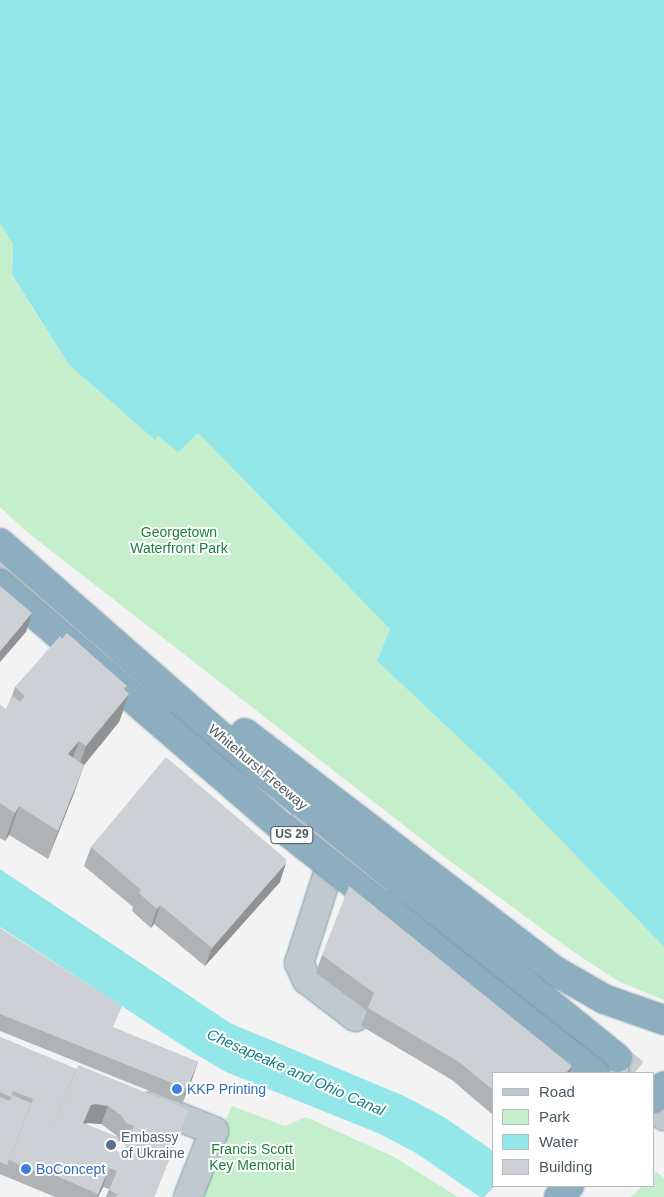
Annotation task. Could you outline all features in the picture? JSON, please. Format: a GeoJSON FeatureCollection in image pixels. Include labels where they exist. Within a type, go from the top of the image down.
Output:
{"type":"FeatureCollection","features":[{"type":"Feature","properties":{"kind":"highway","name":"Whitehurst Freeway"},"geometry":{"type":"LineString","coordinates":[[0,543],[303,805],[616,1066]]}},
{"type":"Feature","properties":{"kind":"highway","name":"US 29"},"geometry":{"type":"LineString","coordinates":[[0,584],[284,829],[593,1072]]}},
{"type":"Feature","properties":{"kind":"highway"},"geometry":{"type":"LineString","coordinates":[[60,594],[408,856],[535,957],[604,999],[664,1020]]}},
{"type":"Feature","properties":{"kind":"highway"},"geometry":{"type":"LineString","coordinates":[[654,1097],[664,1086]]}},
{"type":"Feature","properties":{"kind":"highway"},"geometry":{"type":"LineString","coordinates":[[559,1197],[568,1187]]}},
{"type":"Feature","properties":{"kind":"street"},"geometry":{"type":"LineString","coordinates":[[0,566],[336,848],[616,1066]]}},
{"type":"Feature","properties":{"kind":"street"},"geometry":{"type":"LineString","coordinates":[[336,848],[300,963],[307,980],[355,1018]]}},
{"type":"Feature","properties":{"kind":"street"},"geometry":{"type":"LineString","coordinates":[[127,1096],[214,1131],[188,1197]]}},
{"type":"Feature","properties":{"kind":"street"},"geometry":{"type":"LineString","coordinates":[[654,1107],[664,1116]]}},
{"type":"Feature","properties":{"kind":"green space","name":"Georgetown Waterfront Park"},"geometry":{"type":"Polygon","coordinates":[[[0,223],[13,244],[12,276],[69,365],[154,439],[158,436],[177,451],[197,432],[390,629],[377,661],[496,773],[664,947],[664,1000],[620,982],[575,953],[451,862],[27,532],[0,507],[0,223]]]}},
{"type":"Feature","properties":{"kind":"green space","name":"Francis Scott Key Memorial"},"geometry":{"type":"Polygon","coordinates":[[[232,1106],[285,1126],[306,1117],[394,1157],[458,1197],[191,1197],[232,1106]]]}},
{"type":"Feature","properties":{"kind":"green space"},"geometry":{"type":"Polygon","coordinates":[[[655,1171],[664,1178],[664,1197],[631,1197],[641,1187],[654,1187],[655,1171]]]}},
{"type":"Feature","properties":{"kind":"water"},"geometry":{"type":"Polygon","coordinates":[[[0,0],[664,0],[664,947],[496,773],[377,661],[390,629],[198,433],[178,452],[158,436],[155,440],[69,365],[12,275],[13,244],[0,223],[0,0]]]}},
{"type":"Feature","properties":{"kind":"water","name":"Chesapeake and Ohio Canal"},"geometry":{"type":"Polygon","coordinates":[[[0,869],[230,1023],[404,1096],[444,1117],[492,1150],[492,1187],[544,1187],[559,1197],[480,1197],[416,1153],[380,1134],[226,1072],[0,927],[0,869]]]}},
{"type":"Feature","properties":{"kind":"pier"},"geometry":{"type":"Polygon","coordinates":[[[494,1187],[548,1187],[561,1197],[484,1197],[494,1187]]]}},
{"type":"Feature","properties":{"kind":"building"},"geometry":{"type":"Polygon","coordinates":[[[0,586],[32,613],[0,651],[0,586]]]}},
{"type":"Feature","properties":{"kind":"building"},"geometry":{"type":"Polygon","coordinates":[[[67,633],[127,686],[124,689],[129,694],[86,746],[79,741],[68,754],[84,765],[58,831],[19,806],[15,813],[0,803],[0,705],[6,709],[13,696],[20,702],[25,696],[15,687],[60,636],[62,639],[67,633]]]}},
{"type":"Feature","properties":{"kind":"building"},"geometry":{"type":"Polygon","coordinates":[[[166,757],[286,859],[286,863],[212,948],[160,905],[157,909],[139,893],[141,890],[91,847],[166,757]]]}},
{"type":"Feature","properties":{"kind":"building"},"geometry":{"type":"Polygon","coordinates":[[[349,886],[572,1066],[567,1072],[492,1072],[492,1089],[459,1062],[368,1008],[374,993],[322,955],[349,886]]]}},
{"type":"Feature","properties":{"kind":"building"},"geometry":{"type":"Polygon","coordinates":[[[0,928],[122,1006],[113,1027],[198,1062],[187,1089],[0,1014],[0,928]]]}},
{"type":"Feature","properties":{"kind":"building"},"geometry":{"type":"Polygon","coordinates":[[[0,1037],[76,1069],[35,1171],[9,1160],[33,1099],[13,1091],[11,1097],[0,1092],[0,1037]]]}},
{"type":"Feature","properties":{"kind":"building"},"geometry":{"type":"Polygon","coordinates":[[[78,1065],[189,1110],[154,1197],[116,1197],[117,1194],[109,1190],[117,1171],[109,1168],[98,1194],[36,1167],[78,1065]],[[91,1105],[83,1123],[119,1138],[114,1149],[123,1155],[134,1126],[126,1123],[122,1116],[108,1106],[91,1105]]]}},
{"type":"Feature","properties":{"kind":"building"},"geometry":{"type":"Polygon","coordinates":[[[12,1095],[31,1103],[7,1165],[0,1162],[0,1097],[10,1101],[12,1095]]]}},
{"type":"Feature","properties":{"kind":"tunnel"},"geometry":{"type":"LineString","coordinates":[[617,1058],[634,1072]]}},
{"type":"Feature","properties":{"kind":"place","name":"KKP Printing"},"geometry":{"type":"Point","coordinates":[177,1089]}},
{"type":"Feature","properties":{"kind":"place","name":"Embassy of Ukraine"},"geometry":{"type":"Point","coordinates":[111,1145]}},
{"type":"Feature","properties":{"kind":"place","name":"BoConcept"},"geometry":{"type":"Point","coordinates":[26,1169]}}]}
